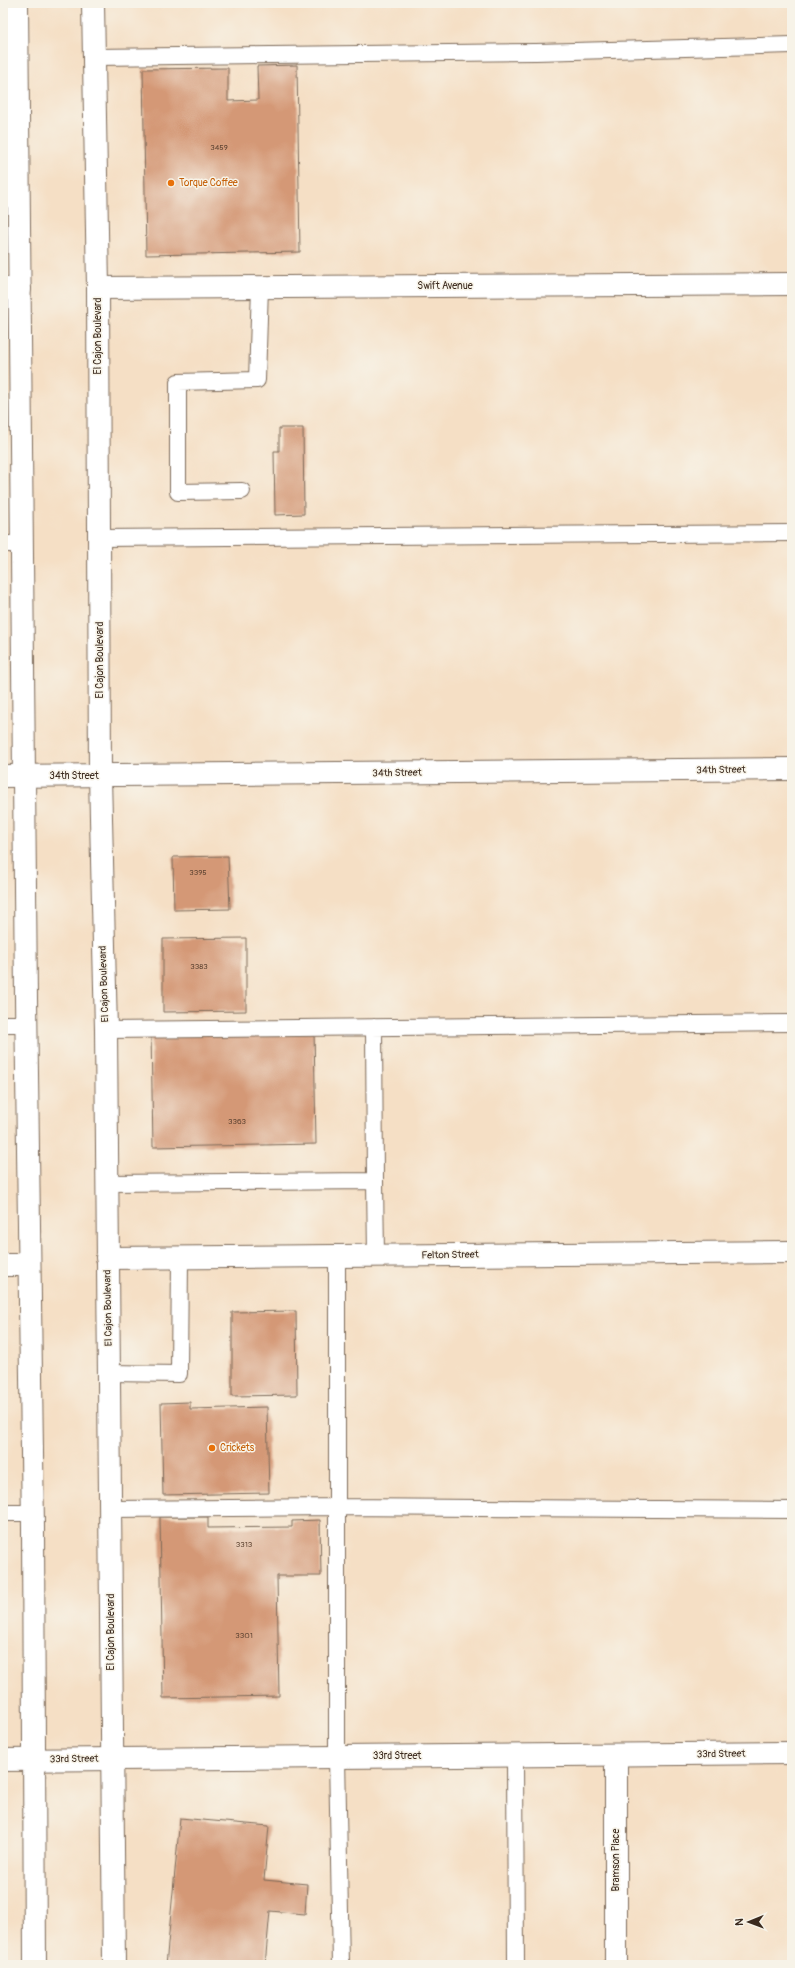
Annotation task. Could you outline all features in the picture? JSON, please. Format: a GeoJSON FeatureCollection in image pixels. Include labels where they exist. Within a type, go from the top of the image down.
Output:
{"type":"FeatureCollection","features":[{"type":"Feature","properties":{"kind":"main road"},"geometry":{"type":"LineString","coordinates":[[17,3],[10,54],[13,776],[26,1024],[36,1965]]}},
{"type":"Feature","properties":{"kind":"main road","name":"El Cajon Boulevard"},"geometry":{"type":"LineString","coordinates":[[93,3],[98,288],[100,776],[106,1030],[114,1965]]}},
{"type":"Feature","properties":{"kind":"main road","name":"Swift Avenue"},"geometry":{"type":"LineString","coordinates":[[98,288],[792,284]]}},
{"type":"Feature","properties":{"kind":"main road","name":"34th Street"},"geometry":{"type":"LineString","coordinates":[[13,776],[792,769]]}},
{"type":"Feature","properties":{"kind":"main road","name":"Felton Street"},"geometry":{"type":"LineString","coordinates":[[107,1258],[792,1252]]}},
{"type":"Feature","properties":{"kind":"main road"},"geometry":{"type":"LineString","coordinates":[[3,1265],[29,1265]]}},
{"type":"Feature","properties":{"kind":"main road","name":"33rd Street"},"geometry":{"type":"LineString","coordinates":[[3,1760],[792,1753]]}},
{"type":"Feature","properties":{"kind":"main road","name":"Bramson Place"},"geometry":{"type":"LineString","coordinates":[[616,1755],[616,1965]]}},
{"type":"Feature","properties":{"kind":"lane"},"geometry":{"type":"LineString","coordinates":[[94,57],[544,52],[792,45]]}},
{"type":"Feature","properties":{"kind":"lane"},"geometry":{"type":"LineString","coordinates":[[242,492],[178,492],[178,382],[257,380],[260,287]]}},
{"type":"Feature","properties":{"kind":"lane"},"geometry":{"type":"LineString","coordinates":[[99,538],[792,533]]}},
{"type":"Feature","properties":{"kind":"lane"},"geometry":{"type":"LineString","coordinates":[[106,1030],[792,1023]]}},
{"type":"Feature","properties":{"kind":"lane"},"geometry":{"type":"LineString","coordinates":[[3,1024],[26,1024]]}},
{"type":"Feature","properties":{"kind":"lane"},"geometry":{"type":"LineString","coordinates":[[374,1027],[376,1256]]}},
{"type":"Feature","properties":{"kind":"lane"},"geometry":{"type":"LineString","coordinates":[[107,1183],[375,1181]]}},
{"type":"Feature","properties":{"kind":"lane"},"geometry":{"type":"LineString","coordinates":[[337,1256],[337,1757],[341,1965]]}},
{"type":"Feature","properties":{"kind":"lane"},"geometry":{"type":"LineString","coordinates":[[109,1373],[179,1374],[180,1257]]}},
{"type":"Feature","properties":{"kind":"lane"},"geometry":{"type":"LineString","coordinates":[[111,1509],[337,1507],[792,1510]]}},
{"type":"Feature","properties":{"kind":"lane"},"geometry":{"type":"LineString","coordinates":[[3,1513],[32,1513]]}},
{"type":"Feature","properties":{"kind":"lane"},"geometry":{"type":"LineString","coordinates":[[515,1756],[516,1965]]}},
{"type":"Feature","properties":{"kind":"building"},"geometry":{"type":"Polygon","coordinates":[[[297,65],[300,252],[146,255],[143,69],[228,68],[228,101],[258,100],[257,66],[297,65]]]}},
{"type":"Feature","properties":{"kind":"building"},"geometry":{"type":"Polygon","coordinates":[[[279,428],[303,428],[304,514],[275,515],[274,451],[279,451],[279,428]]]}},
{"type":"Feature","properties":{"kind":"building"},"geometry":{"type":"Polygon","coordinates":[[[228,856],[230,909],[174,910],[173,857],[228,856]]]}},
{"type":"Feature","properties":{"kind":"building"},"geometry":{"type":"Polygon","coordinates":[[[246,938],[246,1011],[163,1012],[163,939],[246,938]]]}},
{"type":"Feature","properties":{"kind":"building"},"geometry":{"type":"Polygon","coordinates":[[[314,1031],[316,1144],[153,1147],[151,1033],[314,1031]]]}},
{"type":"Feature","properties":{"kind":"building"},"geometry":{"type":"Polygon","coordinates":[[[296,1311],[297,1395],[232,1396],[232,1312],[296,1311]]]}},
{"type":"Feature","properties":{"kind":"building"},"geometry":{"type":"Polygon","coordinates":[[[190,1402],[190,1409],[267,1407],[269,1493],[163,1495],[161,1403],[190,1402]]]}},
{"type":"Feature","properties":{"kind":"building"},"geometry":{"type":"Polygon","coordinates":[[[160,1517],[208,1517],[208,1528],[292,1527],[292,1521],[320,1520],[321,1576],[277,1576],[279,1696],[163,1698],[160,1517]]]}},
{"type":"Feature","properties":{"kind":"building"},"geometry":{"type":"Polygon","coordinates":[[[180,1818],[269,1826],[264,1880],[307,1884],[305,1914],[270,1911],[265,1965],[166,1965],[180,1818]]]}},
{"type":"Feature","properties":{"kind":"place","name":"Torque Coffee"},"geometry":{"type":"Point","coordinates":[171,183]}},
{"type":"Feature","properties":{"kind":"place","name":"Crickets"},"geometry":{"type":"Point","coordinates":[212,1448]}}]}
